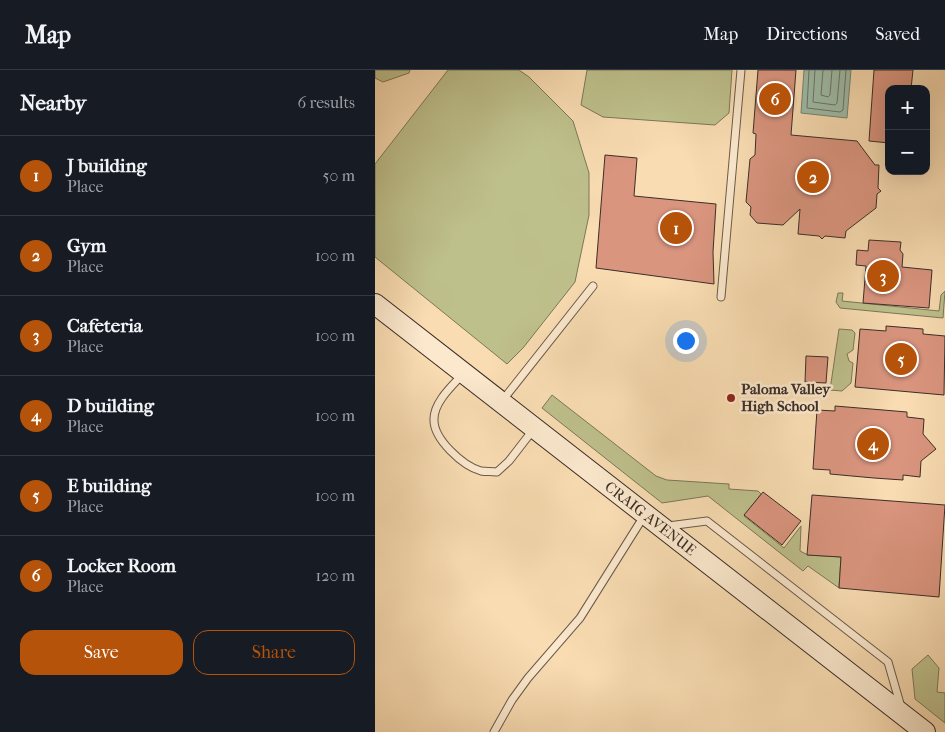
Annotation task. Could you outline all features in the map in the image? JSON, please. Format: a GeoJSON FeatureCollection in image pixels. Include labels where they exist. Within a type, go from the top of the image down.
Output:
{"type":"FeatureCollection","features":[{"type":"Feature","properties":{"kind":"street","name":"CRAIG AVENUE"},"geometry":{"type":"LineString","coordinates":[[375,304],[500,404],[925,732]]}},
{"type":"Feature","properties":{"kind":"lane"},"geometry":{"type":"LineString","coordinates":[[721,297],[741,70]]}},
{"type":"Feature","properties":{"kind":"lane"},"geometry":{"type":"LineString","coordinates":[[500,404],[593,286]]}},
{"type":"Feature","properties":{"kind":"lane"},"geometry":{"type":"LineString","coordinates":[[463,374],[441,400],[433,419],[438,438],[455,455],[480,471],[497,472],[509,461],[533,429]]}},
{"type":"Feature","properties":{"kind":"lane"},"geometry":{"type":"LineString","coordinates":[[494,732],[512,700],[545,657],[580,618],[652,521],[707,521],[889,662],[903,715]]}},
{"type":"Feature","properties":{"kind":"green space"},"geometry":{"type":"Polygon","coordinates":[[[375,70],[410,70],[409,73],[383,82],[375,78],[375,70]]]}},
{"type":"Feature","properties":{"kind":"green space"},"geometry":{"type":"Polygon","coordinates":[[[448,70],[519,70],[529,77],[573,121],[589,173],[589,215],[575,282],[523,348],[507,364],[375,257],[375,164],[448,70]]]}},
{"type":"Feature","properties":{"kind":"green space"},"geometry":{"type":"Polygon","coordinates":[[[587,70],[732,70],[729,113],[715,125],[603,117],[581,105],[587,70]]]}},
{"type":"Feature","properties":{"kind":"green space"},"geometry":{"type":"Polygon","coordinates":[[[945,291],[943,318],[840,308],[836,302],[838,293],[843,293],[842,301],[939,311],[941,295],[945,291]]]}},
{"type":"Feature","properties":{"kind":"green space"},"geometry":{"type":"Polygon","coordinates":[[[839,329],[852,330],[855,333],[853,350],[847,354],[849,361],[853,363],[851,383],[842,391],[830,390],[839,329]]]}},
{"type":"Feature","properties":{"kind":"green space"},"geometry":{"type":"Polygon","coordinates":[[[552,395],[656,476],[667,480],[729,484],[729,489],[758,491],[761,494],[744,516],[784,548],[801,526],[800,551],[808,555],[841,557],[839,588],[808,566],[803,571],[708,496],[662,503],[542,408],[552,395]]]}},
{"type":"Feature","properties":{"kind":"green space"},"geometry":{"type":"Polygon","coordinates":[[[928,655],[939,668],[937,692],[945,693],[945,723],[915,699],[912,669],[928,655]]]}},
{"type":"Feature","properties":{"kind":"water"},"geometry":{"type":"Polygon","coordinates":[[[804,70],[851,70],[847,118],[801,113],[804,70]]]}},
{"type":"Feature","properties":{"kind":"building"},"geometry":{"type":"Polygon","coordinates":[[[758,70],[796,70],[791,135],[857,141],[875,165],[879,165],[878,188],[881,191],[877,194],[876,208],[846,231],[845,238],[825,236],[822,239],[819,236],[798,234],[800,209],[783,225],[757,223],[750,215],[751,207],[746,202],[750,159],[755,155],[756,134],[753,133],[758,70]]]}},
{"type":"Feature","properties":{"kind":"building"},"geometry":{"type":"Polygon","coordinates":[[[874,70],[913,70],[911,85],[885,85],[885,143],[869,141],[874,70]]]}},
{"type":"Feature","properties":{"kind":"building"},"geometry":{"type":"Polygon","coordinates":[[[605,155],[637,158],[634,196],[716,204],[713,252],[714,284],[596,268],[605,155]]]}},
{"type":"Feature","properties":{"kind":"building"},"geometry":{"type":"Polygon","coordinates":[[[869,240],[901,242],[900,250],[903,254],[902,267],[932,270],[929,308],[863,303],[866,266],[856,265],[857,250],[868,251],[869,240]]]}},
{"type":"Feature","properties":{"kind":"building"},"geometry":{"type":"Polygon","coordinates":[[[886,326],[923,329],[923,334],[945,336],[944,395],[855,387],[860,329],[886,331],[886,326]]]}},
{"type":"Feature","properties":{"kind":"building"},"geometry":{"type":"Polygon","coordinates":[[[806,356],[828,357],[826,383],[805,382],[806,356]]]}},
{"type":"Feature","properties":{"kind":"building"},"geometry":{"type":"Polygon","coordinates":[[[835,406],[907,412],[907,417],[924,419],[923,434],[936,449],[921,461],[920,477],[903,475],[903,480],[874,478],[830,474],[830,470],[813,469],[817,410],[835,411],[835,406]]]}},
{"type":"Feature","properties":{"kind":"building"},"geometry":{"type":"Polygon","coordinates":[[[763,492],[801,521],[782,545],[744,515],[763,492]]]}},
{"type":"Feature","properties":{"kind":"building"},"geometry":{"type":"Polygon","coordinates":[[[812,495],[945,505],[939,597],[839,588],[841,557],[807,555],[812,495]]]}},
{"type":"Feature","properties":{"kind":"place","name":"Locker Room"},"geometry":{"type":"Point","coordinates":[775,99]}},
{"type":"Feature","properties":{"kind":"place","name":"Gym"},"geometry":{"type":"Point","coordinates":[813,177]}},
{"type":"Feature","properties":{"kind":"place","name":"J building"},"geometry":{"type":"Point","coordinates":[676,228]}},
{"type":"Feature","properties":{"kind":"place","name":"Cafeteria"},"geometry":{"type":"Point","coordinates":[883,276]}},
{"type":"Feature","properties":{"kind":"place","name":"E building"},"geometry":{"type":"Point","coordinates":[901,359]}},
{"type":"Feature","properties":{"kind":"place","name":"Paloma Valley High School"},"geometry":{"type":"Point","coordinates":[731,398]}},
{"type":"Feature","properties":{"kind":"place","name":"D building"},"geometry":{"type":"Point","coordinates":[873,444]}}]}
